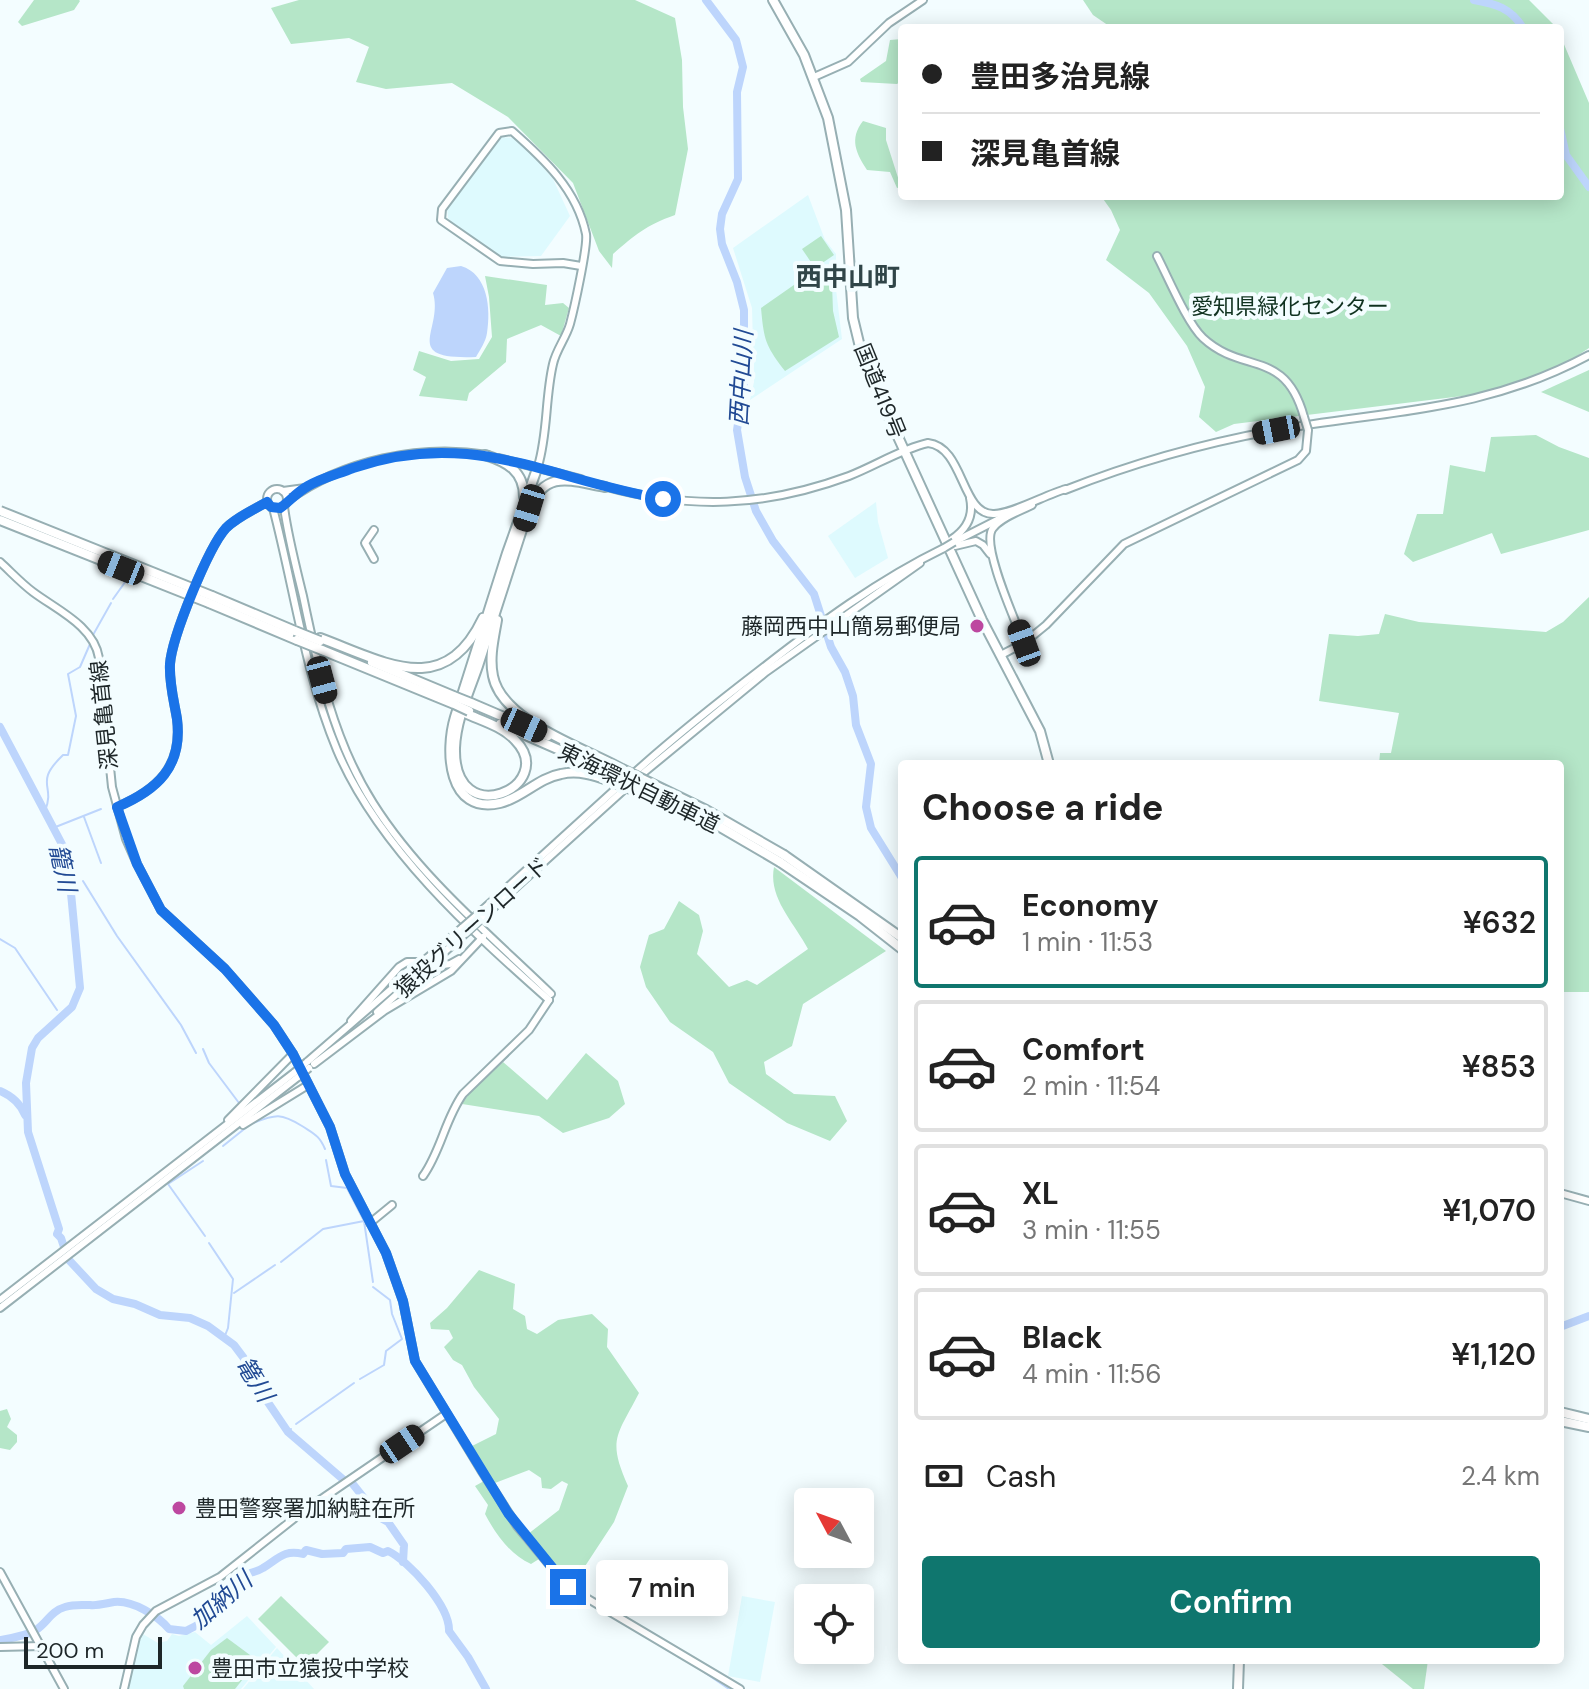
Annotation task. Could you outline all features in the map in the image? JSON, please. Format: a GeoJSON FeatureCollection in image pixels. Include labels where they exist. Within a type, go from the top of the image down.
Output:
{"type":"FeatureCollection","features":[{"type":"Feature","properties":{"kind":"highway","name":"国道419号"},"geometry":{"type":"LineString","coordinates":[[773,0],[814,77],[828,118],[846,210],[853,318],[860,347],[982,620],[1040,731],[1048,760]]}},
{"type":"Feature","properties":{"kind":"highway"},"geometry":{"type":"LineString","coordinates":[[485,455],[506,463],[520,475],[526,507]]}},
{"type":"Feature","properties":{"kind":"highway"},"geometry":{"type":"LineString","coordinates":[[538,466],[450,736],[450,767],[457,786],[474,800],[494,804],[511,799],[558,774],[616,775]]}},
{"type":"Feature","properties":{"kind":"highway"},"geometry":{"type":"LineString","coordinates":[[526,507],[539,490],[555,480],[605,487]]}},
{"type":"Feature","properties":{"kind":"highway","name":"東海環状自動車道"},"geometry":{"type":"LineString","coordinates":[[0,511],[294,632]]}},
{"type":"Feature","properties":{"kind":"highway","name":"東海環状自動車道"},"geometry":{"type":"LineString","coordinates":[[0,520],[294,632],[454,703]]}},
{"type":"Feature","properties":{"kind":"highway"},"geometry":{"type":"LineString","coordinates":[[321,643],[397,665],[435,667],[454,659],[468,644],[498,594]]}},
{"type":"Feature","properties":{"kind":"highway"},"geometry":{"type":"LineString","coordinates":[[469,709],[502,729],[522,749],[525,763],[523,776],[506,794],[487,797],[470,789],[459,775],[455,753],[460,722],[498,594]]}},
{"type":"Feature","properties":{"kind":"highway"},"geometry":{"type":"LineString","coordinates":[[498,594],[492,662],[495,682],[504,699],[528,719],[616,775]]}},
{"type":"Feature","properties":{"kind":"highway","name":"東海環状自動車道"},"geometry":{"type":"LineString","coordinates":[[321,643],[383,675],[469,709],[616,775],[782,858]]}},
{"type":"Feature","properties":{"kind":"highway","name":"東海環状自動車道"},"geometry":{"type":"LineString","coordinates":[[616,775],[706,810],[898,935]]}},
{"type":"Feature","properties":{"kind":"highway","name":"東海環状自動車道"},"geometry":{"type":"LineString","coordinates":[[863,913],[898,945]]}},
{"type":"Feature","properties":{"kind":"highway"},"geometry":{"type":"LineString","coordinates":[[1564,1413],[1589,1419]]}},
{"type":"Feature","properties":{"kind":"highway"},"geometry":{"type":"LineString","coordinates":[[1564,1422],[1589,1427]]}},
{"type":"Feature","properties":{"kind":"highway"},"geometry":{"type":"LineString","coordinates":[[1238,1689],[1239,1664]]}},
{"type":"Feature","properties":{"kind":"main road"},"geometry":{"type":"LineString","coordinates":[[814,77],[848,62],[889,23],[923,0]]}},
{"type":"Feature","properties":{"kind":"main road"},"geometry":{"type":"LineString","coordinates":[[538,466],[546,439],[553,363],[569,328],[581,266],[586,235],[565,187],[546,162],[512,131],[499,133],[442,209],[441,220],[500,261],[581,266]]}},
{"type":"Feature","properties":{"kind":"main road"},"geometry":{"type":"LineString","coordinates":[[1001,655],[1024,643],[1069,604],[1124,544],[1298,460],[1306,451],[1308,430],[1298,395],[1281,375],[1221,351],[1200,336],[1157,256]]}},
{"type":"Feature","properties":{"kind":"main road"},"geometry":{"type":"LineString","coordinates":[[423,1176],[437,1153],[463,1094],[529,1030],[550,997],[398,850],[364,801],[344,765],[316,685],[270,505],[268,496],[272,490],[305,488],[386,458],[439,451],[485,455],[538,466],[605,487],[663,499],[698,503],[760,500],[814,489],[928,443],[940,446],[950,457],[979,509],[994,515],[1150,460],[1223,441],[1473,400],[1524,386],[1589,355]]}},
{"type":"Feature","properties":{"kind":"main road"},"geometry":{"type":"LineString","coordinates":[[953,543],[970,517],[971,501],[966,487]]}},
{"type":"Feature","properties":{"kind":"main road"},"geometry":{"type":"LineString","coordinates":[[117,807],[146,793],[160,781],[173,760],[178,736],[170,671],[176,638],[217,541],[238,519],[270,505],[285,504],[305,488]]}},
{"type":"Feature","properties":{"kind":"main road"},"geometry":{"type":"LineString","coordinates":[[953,543],[1066,489]]}},
{"type":"Feature","properties":{"kind":"main road"},"geometry":{"type":"LineString","coordinates":[[283,491],[324,689],[354,770],[379,812],[413,856],[485,935]]}},
{"type":"Feature","properties":{"kind":"main road"},"geometry":{"type":"LineString","coordinates":[[1024,643],[993,561],[989,540],[993,528],[1049,496]]}},
{"type":"Feature","properties":{"kind":"main road"},"geometry":{"type":"LineString","coordinates":[[374,530],[365,543],[374,559]]}},
{"type":"Feature","properties":{"kind":"main road"},"geometry":{"type":"LineString","coordinates":[[953,543],[979,543],[993,561]]}},
{"type":"Feature","properties":{"kind":"main road","name":"猿投グリーンロード"},"geometry":{"type":"LineString","coordinates":[[80,1243],[182,1168],[310,1063],[465,930],[643,765],[735,689],[898,575],[953,543]]}},
{"type":"Feature","properties":{"kind":"main road","name":"深見亀首線"},"geometry":{"type":"LineString","coordinates":[[0,562],[30,590],[84,629],[94,641],[99,653],[110,773],[117,807],[137,864],[161,910],[225,969],[274,1025],[293,1054],[330,1127],[345,1174],[395,1276],[415,1361],[517,1526],[568,1587],[740,1689]]}},
{"type":"Feature","properties":{"kind":"main road"},"geometry":{"type":"LineString","coordinates":[[310,1063],[384,1011],[451,971],[485,935]]}},
{"type":"Feature","properties":{"kind":"main road"},"geometry":{"type":"LineString","coordinates":[[436,966],[450,964],[464,956]]}},
{"type":"Feature","properties":{"kind":"main road"},"geometry":{"type":"LineString","coordinates":[[310,1063],[399,967],[407,962],[420,962]]}},
{"type":"Feature","properties":{"kind":"main road"},"geometry":{"type":"LineString","coordinates":[[205,1142],[293,1054]]}},
{"type":"Feature","properties":{"kind":"main road","name":"猿投グリーンロード"},"geometry":{"type":"LineString","coordinates":[[0,1308],[205,1142],[296,1074]]}},
{"type":"Feature","properties":{"kind":"main road"},"geometry":{"type":"LineString","coordinates":[[182,1168],[247,1122],[308,1085]]}},
{"type":"Feature","properties":{"kind":"main road"},"geometry":{"type":"LineString","coordinates":[[1564,1194],[1589,1201]]}},
{"type":"Feature","properties":{"kind":"main road"},"geometry":{"type":"LineString","coordinates":[[370,1223],[392,1205]]}},
{"type":"Feature","properties":{"kind":"main road","name":"猿投グリーンロード"},"geometry":{"type":"LineString","coordinates":[[0,1300],[58,1260]]}},
{"type":"Feature","properties":{"kind":"main road"},"geometry":{"type":"LineString","coordinates":[[124,1689],[139,1632],[154,1612],[220,1577],[339,1486],[446,1414]]}},
{"type":"Feature","properties":{"kind":"main road"},"geometry":{"type":"LineString","coordinates":[[0,1572],[64,1689]]}},
{"type":"Feature","properties":{"kind":"main road"},"geometry":{"type":"LineString","coordinates":[[0,1647],[39,1642]]}},
{"type":"Feature","properties":{"kind":"shaded area"},"geometry":{"type":"Polygon","coordinates":[[[501,137],[513,138],[536,159],[553,179],[570,216],[541,256],[501,257],[456,227],[448,218],[447,208],[501,137]]]}},
{"type":"Feature","properties":{"kind":"shaded area"},"geometry":{"type":"Polygon","coordinates":[[[808,195],[825,240],[836,254],[836,289],[842,339],[750,400],[754,382],[752,308],[733,248],[808,195]]]}},
{"type":"Feature","properties":{"kind":"shaded area"},"geometry":{"type":"Polygon","coordinates":[[[876,502],[888,558],[855,578],[828,536],[876,502]]]}},
{"type":"Feature","properties":{"kind":"shaded area"},"geometry":{"type":"Polygon","coordinates":[[[742,1596],[775,1602],[760,1682],[728,1676],[742,1596]]]}},
{"type":"Feature","properties":{"kind":"shaded area","name":"豊田市立猿投中学校"},"geometry":{"type":"Polygon","coordinates":[[[247,1616],[276,1647],[241,1689],[126,1689],[135,1646],[141,1633],[158,1643],[167,1641],[172,1634],[179,1636],[195,1632],[211,1645],[247,1616]]]}},
{"type":"Feature","properties":{"kind":"shaded area"},"geometry":{"type":"Polygon","coordinates":[[[277,1648],[314,1689],[243,1689],[277,1648]]]}},
{"type":"Feature","properties":{"kind":"green space"},"geometry":{"type":"Polygon","coordinates":[[[34,0],[80,1],[74,10],[22,26],[18,22],[34,0]]]}},
{"type":"Feature","properties":{"kind":"green space"},"geometry":{"type":"Polygon","coordinates":[[[299,0],[635,0],[675,18],[682,60],[688,149],[675,215],[648,227],[628,241],[613,254],[612,268],[599,251],[573,183],[508,117],[452,83],[386,89],[356,82],[369,47],[349,38],[291,44],[271,8],[299,0]]]}},
{"type":"Feature","properties":{"kind":"green space"},"geometry":{"type":"Polygon","coordinates":[[[1083,0],[1529,0],[1553,24],[1106,24],[1093,15],[1083,0]]]}},
{"type":"Feature","properties":{"kind":"green space"},"geometry":{"type":"Polygon","coordinates":[[[898,39],[898,83],[861,82],[860,79],[886,61],[890,40],[898,39]]]}},
{"type":"Feature","properties":{"kind":"green space","name":"愛知県緑化センター"},"geometry":{"type":"Polygon","coordinates":[[[1564,44],[1589,103],[1589,348],[1565,364],[1487,393],[1234,424],[1216,432],[1199,417],[1205,387],[1187,346],[1149,293],[1106,260],[1120,230],[1104,200],[1564,200],[1564,44]]]}},
{"type":"Feature","properties":{"kind":"green space"},"geometry":{"type":"Polygon","coordinates":[[[863,121],[886,128],[898,188],[890,172],[867,170],[863,164],[855,140],[863,121]]]}},
{"type":"Feature","properties":{"kind":"green space"},"geometry":{"type":"Polygon","coordinates":[[[821,236],[834,255],[815,268],[802,249],[821,236]]]}},
{"type":"Feature","properties":{"kind":"green space"},"geometry":{"type":"Polygon","coordinates":[[[814,271],[822,284],[832,284],[833,311],[839,337],[785,371],[767,342],[761,308],[814,271]]]}},
{"type":"Feature","properties":{"kind":"green space"},"geometry":{"type":"Polygon","coordinates":[[[485,276],[547,285],[545,305],[563,303],[569,308],[561,336],[541,325],[507,339],[506,362],[469,393],[467,401],[419,396],[426,377],[413,370],[419,351],[451,361],[479,359],[492,337],[485,276]]]}},
{"type":"Feature","properties":{"kind":"green space"},"geometry":{"type":"Polygon","coordinates":[[[1589,370],[1589,412],[1541,392],[1589,370]]]}},
{"type":"Feature","properties":{"kind":"green space"},"geometry":{"type":"Polygon","coordinates":[[[1536,435],[1589,458],[1589,530],[1501,554],[1492,533],[1413,562],[1404,554],[1417,514],[1443,514],[1450,465],[1485,472],[1491,437],[1536,435]]]}},
{"type":"Feature","properties":{"kind":"green space"},"geometry":{"type":"Polygon","coordinates":[[[1589,597],[1589,992],[1564,992],[1564,760],[1379,760],[1380,753],[1391,753],[1399,713],[1319,701],[1329,634],[1379,634],[1385,614],[1419,622],[1546,632],[1563,622],[1589,597]]]}},
{"type":"Feature","properties":{"kind":"green space"},"geometry":{"type":"Polygon","coordinates":[[[774,867],[886,951],[803,1004],[792,1046],[764,1062],[766,1074],[794,1094],[835,1096],[847,1121],[830,1141],[787,1123],[729,1083],[713,1052],[670,1022],[646,987],[640,967],[649,935],[664,929],[679,901],[699,915],[703,931],[697,954],[729,987],[747,980],[757,985],[808,949],[778,899],[774,867]]]}},
{"type":"Feature","properties":{"kind":"green space"},"geometry":{"type":"Polygon","coordinates":[[[586,1053],[618,1081],[625,1104],[609,1118],[563,1133],[539,1116],[462,1104],[471,1091],[503,1062],[547,1100],[586,1053]]]}},
{"type":"Feature","properties":{"kind":"green space"},"geometry":{"type":"Polygon","coordinates":[[[479,1270],[515,1284],[513,1309],[525,1316],[527,1329],[537,1334],[558,1320],[592,1314],[608,1329],[607,1347],[639,1393],[617,1438],[618,1458],[628,1486],[614,1522],[574,1583],[551,1564],[528,1534],[559,1510],[568,1484],[562,1481],[551,1489],[542,1488],[541,1478],[529,1470],[495,1483],[472,1446],[496,1434],[499,1419],[474,1387],[462,1365],[453,1360],[444,1347],[453,1338],[449,1330],[431,1329],[430,1323],[479,1270]]]}},
{"type":"Feature","properties":{"kind":"green space"},"geometry":{"type":"Polygon","coordinates":[[[7,1409],[11,1419],[7,1427],[17,1435],[17,1442],[10,1450],[0,1448],[0,1411],[7,1409]]]}},
{"type":"Feature","properties":{"kind":"green space"},"geometry":{"type":"Polygon","coordinates":[[[484,1481],[523,1541],[539,1559],[531,1564],[523,1560],[498,1536],[485,1514],[488,1505],[475,1486],[484,1481]]]}},
{"type":"Feature","properties":{"kind":"green space"},"geometry":{"type":"Polygon","coordinates":[[[281,1596],[329,1642],[305,1666],[258,1619],[281,1596]]]}},
{"type":"Feature","properties":{"kind":"green space"},"geometry":{"type":"Polygon","coordinates":[[[227,1638],[250,1655],[255,1664],[235,1689],[184,1689],[183,1686],[211,1650],[227,1638]]]}},
{"type":"Feature","properties":{"kind":"green space"},"geometry":{"type":"Polygon","coordinates":[[[1382,1664],[1427,1664],[1424,1689],[1413,1689],[1382,1664]]]}},
{"type":"Feature","properties":{"kind":"water"},"geometry":{"type":"Polygon","coordinates":[[[461,266],[477,276],[488,303],[486,336],[476,357],[452,357],[431,348],[435,306],[433,293],[447,268],[461,266]]]}},
{"type":"Feature","properties":{"kind":"waterway","name":"西中山川"},"geometry":{"type":"LineString","coordinates":[[706,0],[736,40],[743,67],[737,92],[738,179],[722,214],[720,229],[744,310],[744,385],[737,430],[745,477],[756,511],[773,541],[814,594],[831,647],[845,672],[853,696],[856,725],[871,764],[866,807],[871,828],[898,872]]}},
{"type":"Feature","properties":{"kind":"waterway"},"geometry":{"type":"LineString","coordinates":[[1474,0],[1502,8],[1520,24]]}},
{"type":"Feature","properties":{"kind":"waterway"},"geometry":{"type":"LineString","coordinates":[[1564,146],[1566,155],[1589,187]]}},
{"type":"Feature","properties":{"kind":"waterway"},"geometry":{"type":"LineString","coordinates":[[113,599],[128,578]]}},
{"type":"Feature","properties":{"kind":"waterway"},"geometry":{"type":"LineString","coordinates":[[93,635],[111,603]]}},
{"type":"Feature","properties":{"kind":"waterway"},"geometry":{"type":"LineString","coordinates":[[45,811],[48,802],[47,778],[63,755],[68,755],[76,716],[68,674],[80,667],[90,644]]}},
{"type":"Feature","properties":{"kind":"waterway","name":"篭川"},"geometry":{"type":"LineString","coordinates":[[0,727],[64,848],[71,893],[80,988],[72,1007],[38,1038],[32,1048],[26,1083],[28,1132],[59,1229],[57,1234],[68,1259],[96,1289],[113,1299],[160,1315],[190,1318],[208,1326],[234,1345],[252,1369],[263,1395],[288,1432],[345,1481],[352,1483],[379,1517],[388,1522],[404,1545],[403,1562]]}},
{"type":"Feature","properties":{"kind":"waterway"},"geometry":{"type":"LineString","coordinates":[[53,828],[101,809]]}},
{"type":"Feature","properties":{"kind":"waterway"},"geometry":{"type":"LineString","coordinates":[[84,817],[101,863]]}},
{"type":"Feature","properties":{"kind":"waterway","name":"籠川"},"geometry":{"type":"LineString","coordinates":[[83,881],[117,936],[181,1025],[196,1053]]}},
{"type":"Feature","properties":{"kind":"waterway"},"geometry":{"type":"LineString","coordinates":[[0,939],[15,948],[57,1010]]}},
{"type":"Feature","properties":{"kind":"waterway"},"geometry":{"type":"LineString","coordinates":[[203,1049],[209,1063],[239,1103]]}},
{"type":"Feature","properties":{"kind":"waterway"},"geometry":{"type":"LineString","coordinates":[[0,1091],[15,1100],[25,1115]]}},
{"type":"Feature","properties":{"kind":"waterway"},"geometry":{"type":"LineString","coordinates":[[253,1123],[273,1117],[289,1119],[316,1135],[325,1149]]}},
{"type":"Feature","properties":{"kind":"waterway"},"geometry":{"type":"LineString","coordinates":[[223,1146],[248,1126]]}},
{"type":"Feature","properties":{"kind":"waterway"},"geometry":{"type":"LineString","coordinates":[[326,1160],[331,1186],[347,1188],[363,1219]]}},
{"type":"Feature","properties":{"kind":"waterway"},"geometry":{"type":"LineString","coordinates":[[203,1161],[168,1184],[205,1236]]}},
{"type":"Feature","properties":{"kind":"waterway"},"geometry":{"type":"LineString","coordinates":[[281,1262],[323,1229],[364,1221],[373,1282]]}},
{"type":"Feature","properties":{"kind":"waterway"},"geometry":{"type":"LineString","coordinates":[[209,1243],[233,1279],[228,1328],[224,1338]]}},
{"type":"Feature","properties":{"kind":"waterway"},"geometry":{"type":"LineString","coordinates":[[234,1293],[275,1265]]}},
{"type":"Feature","properties":{"kind":"waterway"},"geometry":{"type":"LineString","coordinates":[[360,1379],[384,1365],[386,1351],[402,1339],[390,1300],[373,1287]]}},
{"type":"Feature","properties":{"kind":"waterway","name":"西中山川"},"geometry":{"type":"LineString","coordinates":[[1564,1325],[1589,1316]]}},
{"type":"Feature","properties":{"kind":"waterway"},"geometry":{"type":"LineString","coordinates":[[296,1424],[354,1383]]}},
{"type":"Feature","properties":{"kind":"waterway","name":"篭川"},"geometry":{"type":"LineString","coordinates":[[288,1432],[291,1429]]}},
{"type":"Feature","properties":{"kind":"waterway","name":"加納川"},"geometry":{"type":"LineString","coordinates":[[0,1640],[32,1632],[65,1607],[114,1602],[137,1606],[169,1629],[186,1631],[203,1621],[211,1607],[235,1581],[282,1556],[303,1554],[306,1550],[322,1554],[370,1547],[397,1556],[427,1585],[443,1609],[449,1631],[486,1689]]}},
{"type":"Feature","properties":{"kind":"waterway"},"geometry":{"type":"LineString","coordinates":[[704,1672],[729,1689]]}},
{"type":"Feature","properties":{"kind":"place","name":"藤岡西中山簡易郵便局"},"geometry":{"type":"Point","coordinates":[977,626]}},
{"type":"Feature","properties":{"kind":"place","name":"豊田警察署加納駐在所"},"geometry":{"type":"Point","coordinates":[179,1508]}},
{"type":"Feature","properties":{"kind":"place","name":"豊田市立猿投中学校"},"geometry":{"type":"Point","coordinates":[195,1668]}},
{"type":"Feature","properties":{"kind":"district","name":"西中山町"},"geometry":{"type":"Point","coordinates":[848,277]}},
{"type":"Feature","properties":{"kind":"route"},"geometry":{"type":"LineString","coordinates":[[568,1587],[508,1513],[415,1361],[403,1301],[386,1253],[345,1174],[330,1127],[293,1054],[274,1025],[225,969],[161,910],[126,839],[117,807],[146,793],[160,781],[173,760],[178,736],[170,660],[176,638],[217,541],[230,525],[256,508],[267,502],[277,509],[284,507],[287,501],[305,488],[363,465],[386,458],[439,451],[508,459],[605,487],[663,499]]}}]}
